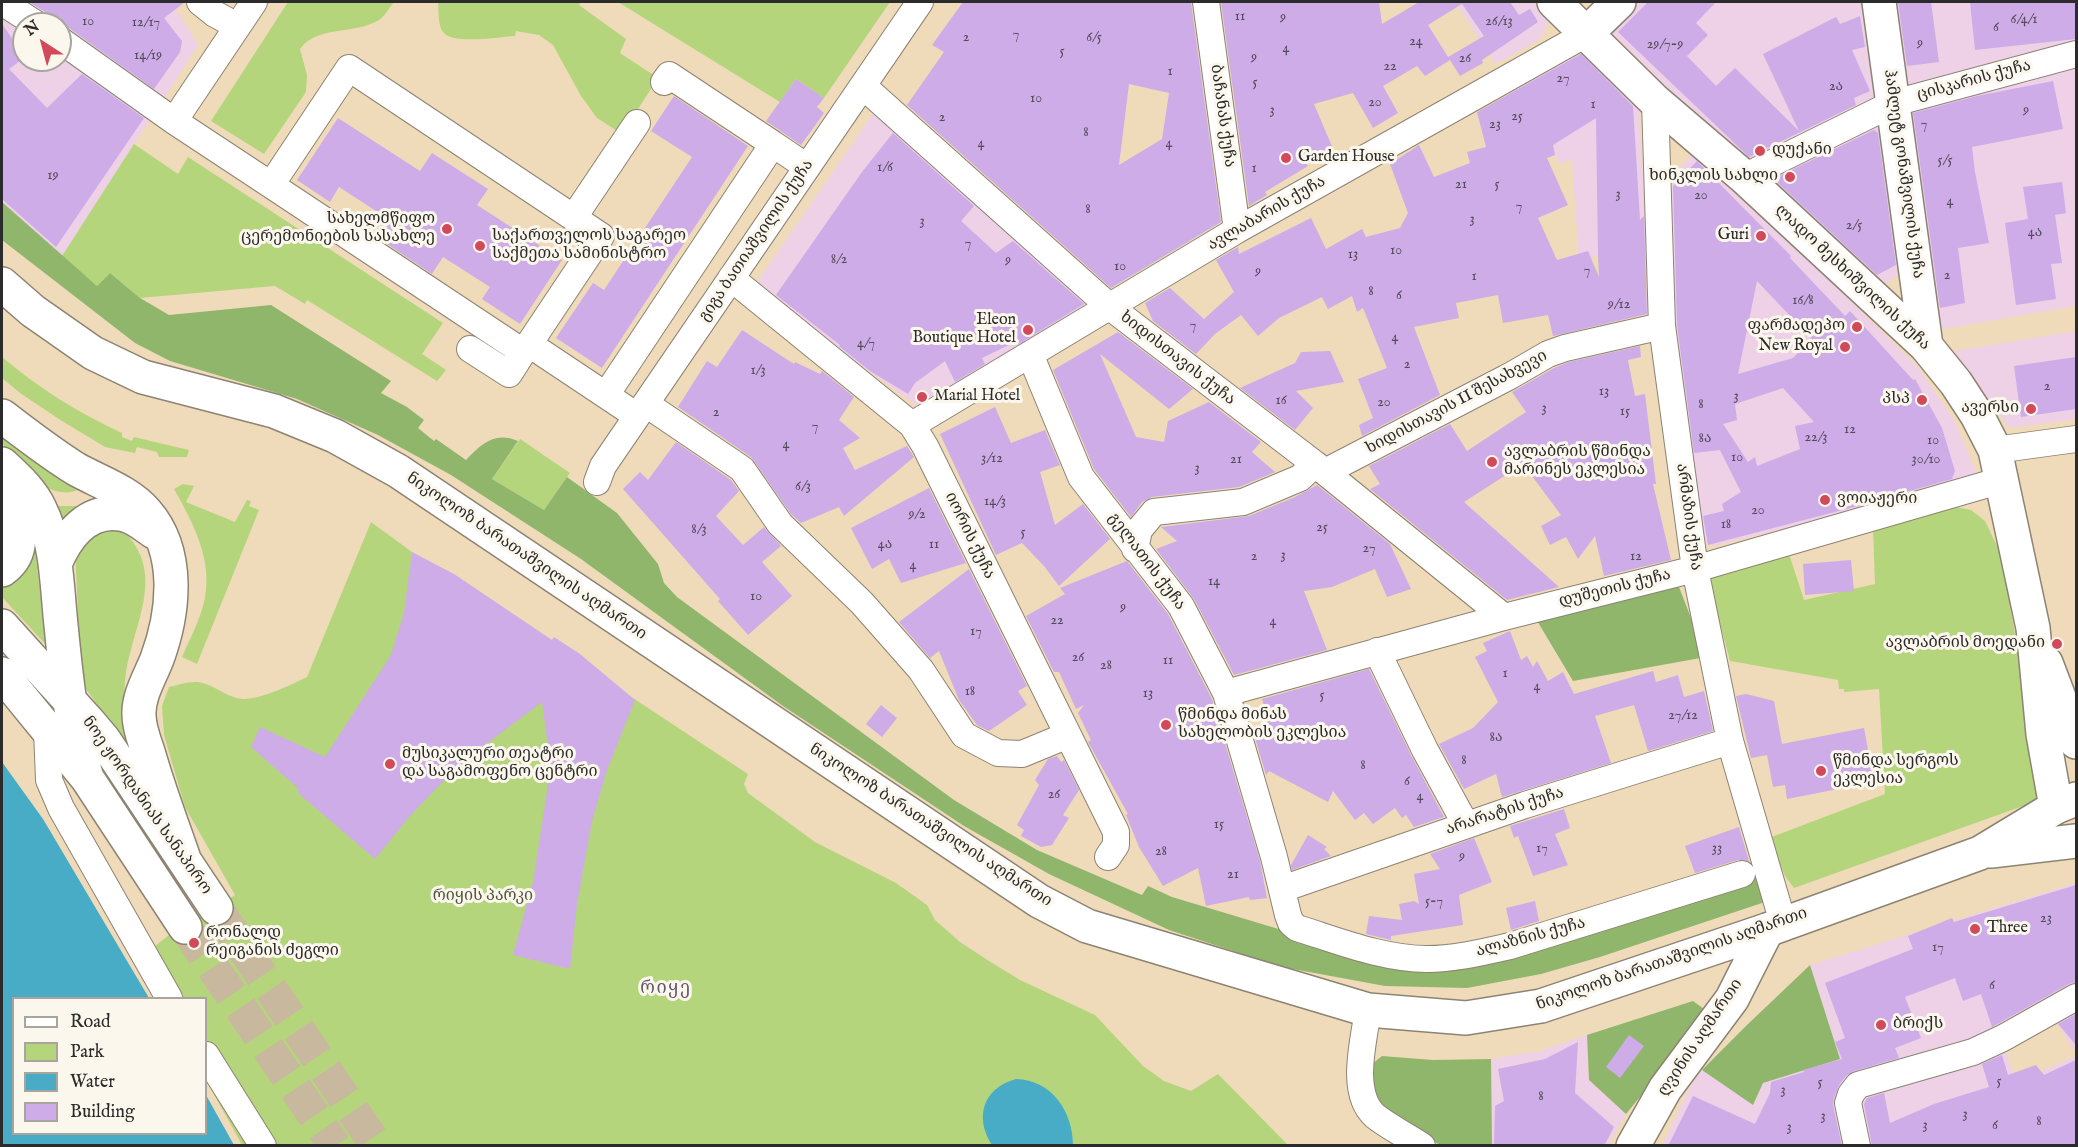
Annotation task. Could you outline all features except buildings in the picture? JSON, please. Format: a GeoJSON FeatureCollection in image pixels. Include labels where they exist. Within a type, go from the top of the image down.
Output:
{"type":"FeatureCollection","features":[{"type":"Feature","properties":{"kind":"main road","name":"ლადო მესხიშვილის ქუჩა"},"geometry":{"type":"LineString","coordinates":[[1554,2],[1655,101],[1744,177],[1926,346],[1956,383],[1977,416],[1998,465],[2033,628],[2040,714],[2070,805]]}},
{"type":"Feature","properties":{"kind":"main road","name":"ავლაბარის ქუჩა"},"geometry":{"type":"LineString","coordinates":[[1586,34],[1619,2]]}},
{"type":"Feature","properties":{"kind":"main road","name":"ჰამლეტ გონაშვილის ქუჩა"},"geometry":{"type":"LineString","coordinates":[[1879,2],[1926,346]]}},
{"type":"Feature","properties":{"kind":"main road","name":"ნიკოლოზ ბარათაშვილის აღმართი"},"geometry":{"type":"LineString","coordinates":[[2,284],[33,311],[93,353],[143,377],[274,411],[335,436],[398,471],[1039,901],[1087,926],[1368,1010],[1466,1018],[1541,1006],[1775,927],[1980,853],[2070,805]]}},
{"type":"Feature","properties":{"kind":"main road"},"geometry":{"type":"LineString","coordinates":[[2,416],[69,464],[138,504],[148,514],[162,538],[169,559],[171,585],[168,617],[158,656],[140,701],[139,715],[158,787],[184,859]]}},
{"type":"Feature","properties":{"kind":"main road"},"geometry":{"type":"LineString","coordinates":[[2,464],[27,489],[40,508],[47,527],[55,564],[68,698],[76,745],[87,777]]}},
{"type":"Feature","properties":{"kind":"main road"},"geometry":{"type":"LineString","coordinates":[[2,494],[18,526],[19,539],[16,554],[2,570]]}},
{"type":"Feature","properties":{"kind":"main road"},"geometry":{"type":"LineString","coordinates":[[55,564],[63,545],[76,528],[89,519],[106,514],[124,515],[137,520],[162,538]]}},
{"type":"Feature","properties":{"kind":"main road","name":"ნოე ჟორდანიას სანაპირო"},"geometry":{"type":"LineString","coordinates":[[2,626],[104,740],[216,908]]}},
{"type":"Feature","properties":{"kind":"main road","name":"ლადო მესხიშვილის ქუჩა"},"geometry":{"type":"LineString","coordinates":[[2033,628],[2076,742]]}},
{"type":"Feature","properties":{"kind":"main road","name":"ნოე ჟორდანიას სანაპირო"},"geometry":{"type":"LineString","coordinates":[[2,674],[87,777],[185,927]]}},
{"type":"Feature","properties":{"kind":"main road","name":"ნიკოლოზ ბარათაშვილის აღმართი"},"geometry":{"type":"LineString","coordinates":[[1980,853],[2076,841]]}},
{"type":"Feature","properties":{"kind":"main road","name":"ღვინის აღმართი"},"geometry":{"type":"LineString","coordinates":[[1634,1146],[1665,1089],[1732,999],[1775,927]]}},
{"type":"Feature","properties":{"kind":"street"},"geometry":{"type":"LineString","coordinates":[[2,2],[17,12]]}},
{"type":"Feature","properties":{"kind":"street"},"geometry":{"type":"LineString","coordinates":[[200,2],[214,14],[237,26]]}},
{"type":"Feature","properties":{"kind":"street"},"geometry":{"type":"LineString","coordinates":[[174,121],[254,2]]}},
{"type":"Feature","properties":{"kind":"street","name":"გიგა ბათიაშვილის ქუჩა"},"geometry":{"type":"LineString","coordinates":[[597,482],[603,466],[920,2]]}},
{"type":"Feature","properties":{"kind":"street","name":"ბაჩანას ქუჩა"},"geometry":{"type":"LineString","coordinates":[[1206,2],[1238,230]]}},
{"type":"Feature","properties":{"kind":"street","name":"ავლაბარის ქუჩა"},"geometry":{"type":"LineString","coordinates":[[912,425],[1238,230],[1586,34]]}},
{"type":"Feature","properties":{"kind":"street"},"geometry":{"type":"LineString","coordinates":[[72,49],[174,121],[271,185],[370,263],[459,321],[526,348],[606,395],[641,410],[742,470],[780,524],[862,603],[921,670],[964,735],[998,753],[1022,754],[1068,735]]}},
{"type":"Feature","properties":{"kind":"street","name":"ცისკარის ქუჩა"},"geometry":{"type":"LineString","coordinates":[[1744,177],[1894,103],[2076,54]]}},
{"type":"Feature","properties":{"kind":"street"},"geometry":{"type":"LineString","coordinates":[[271,185],[349,68],[601,236],[509,374],[470,349]]}},
{"type":"Feature","properties":{"kind":"street"},"geometry":{"type":"LineString","coordinates":[[668,72],[807,167]]}},
{"type":"Feature","properties":{"kind":"street","name":"ხიდისთავის ქუჩა"},"geometry":{"type":"LineString","coordinates":[[863,86],[1110,307],[1320,468],[1504,617]]}},
{"type":"Feature","properties":{"kind":"street","name":"არმაზის ქუჩა"},"geometry":{"type":"LineString","coordinates":[[1655,101],[1662,326],[1695,569],[1730,741],[1775,927]]}},
{"type":"Feature","properties":{"kind":"street"},"geometry":{"type":"LineString","coordinates":[[574,218],[637,123]]}},
{"type":"Feature","properties":{"kind":"street"},"geometry":{"type":"LineString","coordinates":[[606,395],[773,144]]}},
{"type":"Feature","properties":{"kind":"street","name":"იორის ქუჩა"},"geometry":{"type":"LineString","coordinates":[[731,278],[912,425],[925,446],[1116,832],[1116,845],[1108,856]]}},
{"type":"Feature","properties":{"kind":"street","name":"ხიდისთავის II შესახვევი"},"geometry":{"type":"LineString","coordinates":[[1135,549],[1138,530],[1154,512],[1243,502],[1300,478],[1510,376],[1548,354],[1662,326]]}},
{"type":"Feature","properties":{"kind":"street","name":"გელათის ქუჩა"},"geometry":{"type":"LineString","coordinates":[[1030,354],[1081,477],[1181,606],[1226,693],[1282,888],[1287,915]]}},
{"type":"Feature","properties":{"kind":"street","name":"დუშეთის ქუჩა"},"geometry":{"type":"LineString","coordinates":[[1226,693],[1504,617],[1695,569],[2076,439]]}},
{"type":"Feature","properties":{"kind":"street"},"geometry":{"type":"LineString","coordinates":[[1377,651],[1425,750],[1466,825]]}},
{"type":"Feature","properties":{"kind":"street"},"geometry":{"type":"LineString","coordinates":[[47,730],[49,780],[61,808],[168,997]]}},
{"type":"Feature","properties":{"kind":"street","name":"არარატის ქუჩა"},"geometry":{"type":"LineString","coordinates":[[1282,888],[1525,805],[1730,741]]}},
{"type":"Feature","properties":{"kind":"street","name":"ალაზნის ქუჩა"},"geometry":{"type":"LineString","coordinates":[[1287,915],[1297,928],[1378,953],[1427,959],[1472,954],[1510,946],[1742,874]]}},
{"type":"Feature","properties":{"kind":"street"},"geometry":{"type":"LineString","coordinates":[[1857,1146],[1848,1103],[1858,1085],[1973,1052],[2076,997]]}},
{"type":"Feature","properties":{"kind":"street"},"geometry":{"type":"LineString","coordinates":[[1368,1010],[1360,1089],[1363,1100],[1376,1116],[1422,1146]]}},
{"type":"Feature","properties":{"kind":"street"},"geometry":{"type":"LineString","coordinates":[[207,1057],[263,1146]]}},
{"type":"Feature","properties":{"kind":"shaded area"},"geometry":{"type":"Polygon","coordinates":[[[2,2],[172,2],[198,45],[62,256],[2,202],[2,2]]]}},
{"type":"Feature","properties":{"kind":"shaded area"},"geometry":{"type":"Polygon","coordinates":[[[1455,2],[1534,2],[1545,13],[1548,23],[1540,39],[1496,64],[1455,2]]]}},
{"type":"Feature","properties":{"kind":"shaded area"},"geometry":{"type":"Polygon","coordinates":[[[1638,2],[2076,2],[2076,45],[1979,87],[2076,69],[2076,306],[1931,331],[1900,274],[1874,290],[1607,29],[1638,2]]]}},
{"type":"Feature","properties":{"kind":"shaded area"},"geometry":{"type":"Polygon","coordinates":[[[1584,39],[1638,95],[1647,241],[1579,260],[1572,159],[1561,164],[1506,85],[1584,39]]]}},
{"type":"Feature","properties":{"kind":"shaded area"},"geometry":{"type":"Polygon","coordinates":[[[875,111],[1096,308],[922,409],[753,288],[875,111]]]}},
{"type":"Feature","properties":{"kind":"shaded area"},"geometry":{"type":"Polygon","coordinates":[[[1697,149],[1917,366],[1954,420],[1980,482],[1712,546],[1703,540],[1687,480],[1663,204],[1672,176],[1697,149]]]}},
{"type":"Feature","properties":{"kind":"shaded area"},"geometry":{"type":"Polygon","coordinates":[[[2076,331],[2076,419],[2009,428],[1995,407],[1950,361],[1949,354],[1955,351],[2076,331]]]}},
{"type":"Feature","properties":{"kind":"shaded area"},"geometry":{"type":"Polygon","coordinates":[[[2076,883],[2076,991],[1983,1039],[1841,1085],[1849,1145],[1662,1146],[1691,1085],[1702,1070],[1753,1104],[1763,1083],[1840,1059],[1810,965],[2076,883]]]}},
{"type":"Feature","properties":{"kind":"shaded area"},"geometry":{"type":"Polygon","coordinates":[[[2076,1004],[2076,1054],[2055,1019],[2004,1048],[2017,1082],[2076,1056],[2076,1145],[1861,1145],[1854,1100],[2076,1004]]]}},
{"type":"Feature","properties":{"kind":"shaded area"},"geometry":{"type":"Polygon","coordinates":[[[1587,1035],[1589,1080],[1626,1114],[1608,1145],[1492,1145],[1491,1059],[1540,1051],[1587,1035]]]}},
{"type":"Feature","properties":{"kind":"green space"},"geometry":{"type":"Polygon","coordinates":[[[288,2],[394,2],[379,20],[369,25],[316,36],[300,49],[307,75],[306,92],[264,154],[211,121],[288,2]]]}},
{"type":"Feature","properties":{"kind":"green space"},"geometry":{"type":"Polygon","coordinates":[[[438,2],[581,2],[579,5],[626,39],[620,53],[658,78],[622,134],[597,118],[581,96],[553,45],[539,35],[516,31],[515,36],[468,39],[451,37],[442,31],[438,2]]]}},
{"type":"Feature","properties":{"kind":"green space"},"geometry":{"type":"Polygon","coordinates":[[[618,2],[890,2],[824,98],[796,79],[780,102],[618,2]]]}},
{"type":"Feature","properties":{"kind":"green space"},"geometry":{"type":"Polygon","coordinates":[[[134,144],[178,174],[188,157],[443,323],[422,354],[446,370],[437,381],[307,300],[305,304],[275,286],[140,298],[110,273],[97,286],[62,256],[134,144]]]}},
{"type":"Feature","properties":{"kind":"green space"},"geometry":{"type":"Polygon","coordinates":[[[2,202],[97,286],[110,273],[140,298],[169,315],[271,305],[391,381],[381,393],[407,407],[424,420],[418,428],[434,441],[436,439],[466,460],[483,444],[495,438],[510,438],[518,441],[492,479],[544,510],[567,477],[617,513],[658,564],[664,583],[677,597],[954,800],[1037,850],[1142,895],[1148,886],[1172,897],[1375,958],[1459,963],[1763,876],[1771,900],[1600,957],[1541,974],[1467,988],[1385,986],[1282,967],[1169,930],[1049,874],[964,826],[783,706],[581,559],[451,475],[378,435],[297,399],[170,361],[135,343],[2,240],[2,202]]]}},
{"type":"Feature","properties":{"kind":"green space"},"geometry":{"type":"Polygon","coordinates":[[[2,357],[45,390],[122,433],[122,437],[132,441],[134,437],[189,450],[187,457],[159,457],[157,452],[137,447],[135,453],[105,447],[20,393],[2,378],[2,357]]]}},
{"type":"Feature","properties":{"kind":"green space"},"geometry":{"type":"Polygon","coordinates":[[[2,430],[82,488],[70,492],[58,492],[37,480],[2,443],[2,430]]]}},
{"type":"Feature","properties":{"kind":"green space"},"geometry":{"type":"Polygon","coordinates":[[[520,439],[570,473],[544,510],[492,479],[520,439]]]}},
{"type":"Feature","properties":{"kind":"green space"},"geometry":{"type":"Polygon","coordinates":[[[183,484],[194,486],[186,502],[235,522],[247,500],[251,501],[249,506],[259,510],[197,664],[182,657],[203,607],[206,590],[205,563],[198,537],[174,489],[183,484]]]}},
{"type":"Feature","properties":{"kind":"green space"},"geometry":{"type":"Polygon","coordinates":[[[98,502],[64,527],[55,506],[76,506],[98,502]]]}},
{"type":"Feature","properties":{"kind":"green space"},"geometry":{"type":"Polygon","coordinates":[[[1956,507],[1971,510],[1985,521],[2001,554],[2037,761],[2039,797],[2034,802],[1794,888],[1785,876],[1769,838],[1885,794],[1879,689],[1844,692],[1844,689],[1839,689],[1838,680],[1730,661],[1706,571],[1788,551],[1804,600],[1875,584],[1873,528],[1956,507]]]}},
{"type":"Feature","properties":{"kind":"green space"},"geometry":{"type":"Polygon","coordinates":[[[31,519],[47,646],[2,597],[2,586],[31,519]]]}},
{"type":"Feature","properties":{"kind":"green space","name":"რიყის პარკი"},"geometry":{"type":"Polygon","coordinates":[[[371,522],[412,552],[748,774],[744,784],[748,793],[815,842],[896,883],[927,905],[935,920],[960,942],[1020,980],[1095,1015],[1143,1066],[1164,1081],[1191,1091],[1218,1074],[1288,1145],[242,1145],[207,1082],[207,997],[158,997],[137,960],[169,935],[235,895],[185,807],[164,735],[162,706],[169,687],[183,683],[201,683],[235,698],[245,699],[268,694],[307,677],[371,522]]]}},
{"type":"Feature","properties":{"kind":"green space"},"geometry":{"type":"Polygon","coordinates":[[[119,527],[136,546],[144,566],[145,587],[142,608],[126,674],[125,696],[140,763],[86,689],[80,660],[75,547],[85,532],[119,527]]]}},
{"type":"Feature","properties":{"kind":"green space"},"geometry":{"type":"Polygon","coordinates":[[[1679,587],[1706,657],[1573,681],[1536,619],[1679,587]]]}},
{"type":"Feature","properties":{"kind":"green space"},"geometry":{"type":"Polygon","coordinates":[[[1810,965],[1840,1059],[1763,1083],[1753,1105],[1702,1070],[1810,965]]]}},
{"type":"Feature","properties":{"kind":"green space"},"geometry":{"type":"Polygon","coordinates":[[[1693,1001],[1704,1009],[1700,1023],[1626,1114],[1589,1080],[1587,1035],[1693,1001]]]}},
{"type":"Feature","properties":{"kind":"green space"},"geometry":{"type":"Polygon","coordinates":[[[1382,1056],[1433,1060],[1491,1059],[1492,1145],[1440,1145],[1381,1109],[1366,1075],[1372,1064],[1382,1056]]]}},
{"type":"Feature","properties":{"kind":"water"},"geometry":{"type":"Polygon","coordinates":[[[2,762],[43,819],[148,997],[12,997],[12,1135],[207,1135],[207,1097],[234,1145],[2,1145],[2,762]]]}},
{"type":"Feature","properties":{"kind":"water"},"geometry":{"type":"Polygon","coordinates":[[[1016,1079],[1040,1085],[1058,1100],[1069,1121],[1073,1145],[992,1145],[984,1124],[985,1105],[989,1096],[996,1089],[1016,1079]]]}},
{"type":"Feature","properties":{"kind":"tunnel"},"geometry":{"type":"LineString","coordinates":[[216,908],[377,1146]]}},
{"type":"Feature","properties":{"kind":"tunnel"},"geometry":{"type":"LineString","coordinates":[[185,927],[335,1146]]}},
{"type":"Feature","properties":{"kind":"place","name":"დუქანი"},"geometry":{"type":"Point","coordinates":[1760,151]}},
{"type":"Feature","properties":{"kind":"place","name":"Garden House"},"geometry":{"type":"Point","coordinates":[1286,158]}},
{"type":"Feature","properties":{"kind":"place","name":"ხინკლის სახლი"},"geometry":{"type":"Point","coordinates":[1790,177]}},
{"type":"Feature","properties":{"kind":"place","name":"სახელმწიფო ცერემონიების სასახლე"},"geometry":{"type":"Point","coordinates":[447,229]}},
{"type":"Feature","properties":{"kind":"place","name":"Guri"},"geometry":{"type":"Point","coordinates":[1761,236]}},
{"type":"Feature","properties":{"kind":"place","name":"საქართველოს საგარეო საქმეთა სამინისტრო"},"geometry":{"type":"Point","coordinates":[480,246]}},
{"type":"Feature","properties":{"kind":"place","name":"ფარმადეპო"},"geometry":{"type":"Point","coordinates":[1857,327]}},
{"type":"Feature","properties":{"kind":"place","name":"Eleon Boutique Hotel"},"geometry":{"type":"Point","coordinates":[1028,330]}},
{"type":"Feature","properties":{"kind":"place","name":"New Royal"},"geometry":{"type":"Point","coordinates":[1845,347]}},
{"type":"Feature","properties":{"kind":"place","name":"Marial Hotel"},"geometry":{"type":"Point","coordinates":[922,397]}},
{"type":"Feature","properties":{"kind":"place","name":"პსპ"},"geometry":{"type":"Point","coordinates":[1922,400]}},
{"type":"Feature","properties":{"kind":"place","name":"ავერსი"},"geometry":{"type":"Point","coordinates":[2031,409]}},
{"type":"Feature","properties":{"kind":"place","name":"ავლაბრის წმინდა მარინეს ეკლესია"},"geometry":{"type":"Point","coordinates":[1492,462]}},
{"type":"Feature","properties":{"kind":"place","name":"ვოიაჟერი"},"geometry":{"type":"Point","coordinates":[1825,500]}},
{"type":"Feature","properties":{"kind":"place","name":"ავლაბრის მოედანი"},"geometry":{"type":"Point","coordinates":[2057,644]}},
{"type":"Feature","properties":{"kind":"place","name":"წმინდა მინას სახელობის ეკლესია"},"geometry":{"type":"Point","coordinates":[1166,725]}},
{"type":"Feature","properties":{"kind":"place","name":"მუსიკალური თეატრი და საგამოფენო ცენტრი"},"geometry":{"type":"Point","coordinates":[390,764]}},
{"type":"Feature","properties":{"kind":"place","name":"წმინდა სერგოს ეკლესია"},"geometry":{"type":"Point","coordinates":[1821,771]}},
{"type":"Feature","properties":{"kind":"place","name":"Three"},"geometry":{"type":"Point","coordinates":[1975,929]}},
{"type":"Feature","properties":{"kind":"place","name":"რონალდ რეიგანის ძეგლი"},"geometry":{"type":"Point","coordinates":[194,943]}},
{"type":"Feature","properties":{"kind":"place","name":"ბრიქს"},"geometry":{"type":"Point","coordinates":[1881,1025]}},
{"type":"Feature","properties":{"kind":"district","name":"რიყე"},"geometry":{"type":"Point","coordinates":[666,989]}}]}
